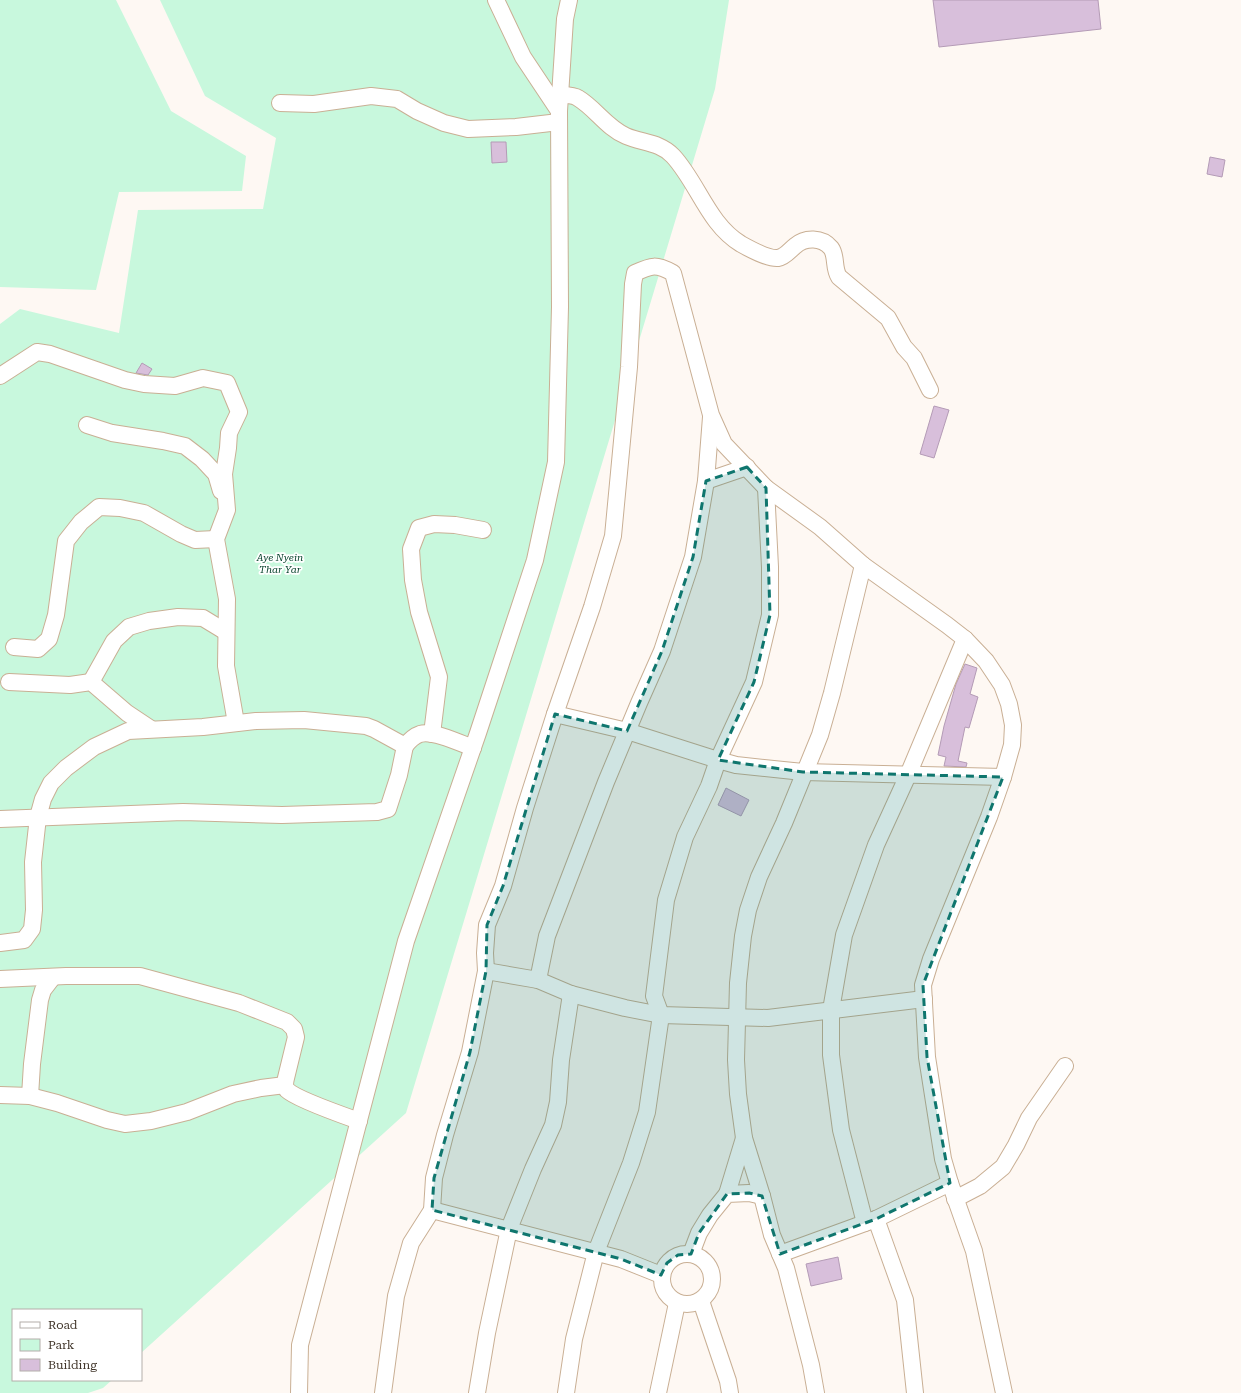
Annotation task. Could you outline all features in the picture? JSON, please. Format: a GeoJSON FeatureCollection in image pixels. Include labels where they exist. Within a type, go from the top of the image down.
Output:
{"type":"FeatureCollection","features":[{"type":"Feature","properties":{"kind":"street"},"geometry":{"type":"LineString","coordinates":[[496,0],[522,57],[559,116]]}},
{"type":"Feature","properties":{"kind":"street"},"geometry":{"type":"LineString","coordinates":[[299,1393],[300,1345],[406,941],[473,748],[535,560],[556,462],[560,307],[559,116],[566,19],[569,0]]}},
{"type":"Feature","properties":{"kind":"street"},"geometry":{"type":"LineString","coordinates":[[560,95],[577,97],[616,130],[626,136],[664,148],[683,168],[719,225],[732,238],[748,248],[777,258],[784,255],[797,244],[806,240],[819,240],[828,246],[833,252],[835,270],[839,277],[888,318],[904,347],[914,358],[930,390]]}},
{"type":"Feature","properties":{"kind":"street"},"geometry":{"type":"LineString","coordinates":[[280,103],[314,104],[372,96],[397,99],[417,111],[444,123],[468,129],[516,127],[559,116]]}},
{"type":"Feature","properties":{"kind":"street"},"geometry":{"type":"LineString","coordinates":[[383,1393],[396,1296],[411,1243],[432,1210],[434,1178],[445,1135],[470,1052],[486,971],[485,952],[487,925],[503,886],[525,808],[555,714],[592,607],[613,536],[629,367],[633,284],[635,273],[645,268],[660,266],[673,273],[711,415],[724,444],[766,488],[820,527],[863,564],[965,639],[986,661],[1002,685],[1009,704],[1013,725],[1012,745],[1003,777],[989,817],[931,959],[923,985],[927,1057],[943,1159],[974,1251],[1004,1393]]}},
{"type":"Feature","properties":{"kind":"street"},"geometry":{"type":"LineString","coordinates":[[0,376],[37,352],[50,354],[125,380],[144,384],[175,386],[203,378],[227,383],[239,412],[229,433],[224,474],[227,510],[216,539],[227,599],[226,666],[236,723]]}},
{"type":"Feature","properties":{"kind":"street"},"geometry":{"type":"LineString","coordinates":[[538,980],[547,936],[578,851],[627,731],[662,651],[693,557],[706,481],[711,415]]}},
{"type":"Feature","properties":{"kind":"street"},"geometry":{"type":"LineString","coordinates":[[86,425],[112,433],[185,446],[202,459],[216,474],[227,510]]}},
{"type":"Feature","properties":{"kind":"street"},"geometry":{"type":"LineString","coordinates":[[706,481],[747,467]]}},
{"type":"Feature","properties":{"kind":"street"},"geometry":{"type":"LineString","coordinates":[[566,1393],[574,1339],[596,1252],[639,1140],[647,1112],[661,1015],[654,996],[666,900],[685,837],[754,682],[770,615],[770,567],[766,488]]}},
{"type":"Feature","properties":{"kind":"street"},"geometry":{"type":"LineString","coordinates":[[14,647],[38,649],[49,639],[56,615],[66,541],[81,522],[99,507],[120,508],[144,513],[181,534],[195,540],[216,539]]}},
{"type":"Feature","properties":{"kind":"street"},"geometry":{"type":"LineString","coordinates":[[432,734],[440,677],[419,612],[413,580],[411,549],[419,528],[434,524],[483,530]]}},
{"type":"Feature","properties":{"kind":"street"},"geometry":{"type":"LineString","coordinates":[[816,1393],[799,1317],[786,1268],[772,1235],[762,1196],[744,1138],[738,1094],[736,1017],[743,936],[748,910],[759,877],[784,824],[803,772],[820,735],[832,694],[863,564]]}},
{"type":"Feature","properties":{"kind":"street"},"geometry":{"type":"LineString","coordinates":[[91,682],[114,641],[129,627],[149,620],[178,617],[203,618],[226,632]]}},
{"type":"Feature","properties":{"kind":"street"},"geometry":{"type":"LineString","coordinates":[[915,1393],[905,1300],[871,1221],[841,1130],[831,1055],[831,1010],[844,935],[876,845],[908,775],[965,639]]}},
{"type":"Feature","properties":{"kind":"street"},"geometry":{"type":"LineString","coordinates":[[9,682],[70,685],[91,682],[127,713],[151,729]]}},
{"type":"Feature","properties":{"kind":"street"},"geometry":{"type":"LineString","coordinates":[[555,714],[627,731],[718,760],[736,764],[803,772],[1003,777]]}},
{"type":"Feature","properties":{"kind":"street"},"geometry":{"type":"LineString","coordinates":[[0,943],[24,940],[32,929],[34,910],[33,862],[38,817],[43,799],[51,783],[66,768],[94,747],[128,731],[203,727],[256,721],[304,720],[366,726],[405,746]]}},
{"type":"Feature","properties":{"kind":"street"},"geometry":{"type":"LineString","coordinates":[[0,819],[183,812],[282,815],[377,812],[388,809],[405,746],[412,738],[421,733],[432,734],[473,748]]}},
{"type":"Feature","properties":{"kind":"street"},"geometry":{"type":"LineString","coordinates":[[486,971],[538,980],[571,994],[625,1008],[661,1015],[768,1018],[924,1000]]}},
{"type":"Feature","properties":{"kind":"street"},"geometry":{"type":"LineString","coordinates":[[0,979],[140,976],[239,1003],[287,1022],[294,1028],[296,1037],[285,1085],[287,1089],[293,1094],[331,1111],[359,1121]]}},
{"type":"Feature","properties":{"kind":"street"},"geometry":{"type":"LineString","coordinates":[[30,1096],[32,1064],[40,1000],[43,990],[53,977]]}},
{"type":"Feature","properties":{"kind":"street"},"geometry":{"type":"LineString","coordinates":[[477,1393],[486,1333],[509,1230],[532,1169],[553,1125],[558,1102],[561,1060],[571,994]]}},
{"type":"Feature","properties":{"kind":"street"},"geometry":{"type":"LineString","coordinates":[[956,1199],[980,1186],[1003,1167],[1029,1118],[1065,1066]]}},
{"type":"Feature","properties":{"kind":"street"},"geometry":{"type":"LineString","coordinates":[[0,1095],[30,1096],[57,1103],[107,1120],[126,1124],[151,1121],[187,1112],[233,1094],[285,1085]]}},
{"type":"Feature","properties":{"kind":"street"},"geometry":{"type":"LineString","coordinates":[[691,1254],[702,1227],[727,1194],[744,1138]]}},
{"type":"Feature","properties":{"kind":"street"},"geometry":{"type":"LineString","coordinates":[[780,1254],[871,1221],[950,1183]]}},
{"type":"Feature","properties":{"kind":"street"},"geometry":{"type":"LineString","coordinates":[[727,1194],[749,1193],[762,1196]]}},
{"type":"Feature","properties":{"kind":"street"},"geometry":{"type":"LineString","coordinates":[[432,1210],[621,1259],[662,1275]]}},
{"type":"Feature","properties":{"kind":"street"},"geometry":{"type":"LineString","coordinates":[[691,1254],[702,1258],[710,1268],[713,1280],[710,1292],[701,1301],[690,1305],[677,1303],[668,1296],[662,1286],[662,1275],[667,1262],[678,1255],[691,1254]]}},
{"type":"Feature","properties":{"kind":"street"},"geometry":{"type":"LineString","coordinates":[[701,1301],[728,1381],[730,1393]]}},
{"type":"Feature","properties":{"kind":"street"},"geometry":{"type":"LineString","coordinates":[[658,1393],[677,1303]]}},
{"type":"Feature","properties":{"kind":"highlighted area"},"geometry":{"type":"Polygon","coordinates":[[[747,467],[766,488],[770,615],[754,682],[718,760],[803,772],[1003,777],[923,985],[927,1057],[950,1183],[876,1219],[780,1254],[762,1196],[749,1193],[727,1194],[699,1233],[691,1254],[678,1255],[667,1263],[661,1275],[621,1259],[432,1210],[434,1178],[470,1052],[486,971],[487,925],[503,886],[555,714],[627,731],[662,651],[693,557],[706,481],[747,467]]]}},
{"type":"Feature","properties":{"kind":"green space"},"geometry":{"type":"Polygon","coordinates":[[[0,0],[116,0],[171,111],[246,156],[242,191],[119,192],[96,290],[0,287],[0,0]]]}},
{"type":"Feature","properties":{"kind":"green space","name":"Aye Nyein Thar Yar"},"geometry":{"type":"Polygon","coordinates":[[[160,0],[729,0],[715,89],[406,1113],[142,1352],[142,1309],[12,1309],[12,1381],[111,1381],[103,1388],[88,1393],[0,1393],[0,324],[20,309],[119,333],[138,210],[263,209],[276,138],[205,96],[160,0]]]}},
{"type":"Feature","properties":{"kind":"building"},"geometry":{"type":"Polygon","coordinates":[[[933,0],[1098,0],[1101,29],[939,47],[933,0]]]}},
{"type":"Feature","properties":{"kind":"building"},"geometry":{"type":"Polygon","coordinates":[[[491,142],[506,142],[507,162],[492,163],[491,142]]]}},
{"type":"Feature","properties":{"kind":"building"},"geometry":{"type":"Polygon","coordinates":[[[1210,157],[1225,160],[1222,177],[1207,174],[1210,157]]]}},
{"type":"Feature","properties":{"kind":"building"},"geometry":{"type":"Polygon","coordinates":[[[142,363],[152,369],[148,375],[136,373],[142,363]]]}},
{"type":"Feature","properties":{"kind":"building"},"geometry":{"type":"Polygon","coordinates":[[[934,406],[949,410],[934,458],[920,454],[934,406]]]}},
{"type":"Feature","properties":{"kind":"building"},"geometry":{"type":"Polygon","coordinates":[[[965,664],[977,668],[970,694],[978,697],[969,728],[965,727],[958,761],[967,763],[966,767],[944,766],[946,757],[938,755],[944,726],[956,684],[965,664]]]}},
{"type":"Feature","properties":{"kind":"building"},"geometry":{"type":"Polygon","coordinates":[[[726,788],[749,800],[741,816],[718,805],[726,788]]]}},
{"type":"Feature","properties":{"kind":"building"},"geometry":{"type":"Polygon","coordinates":[[[838,1257],[842,1279],[811,1286],[806,1264],[838,1257]]]}}]}
